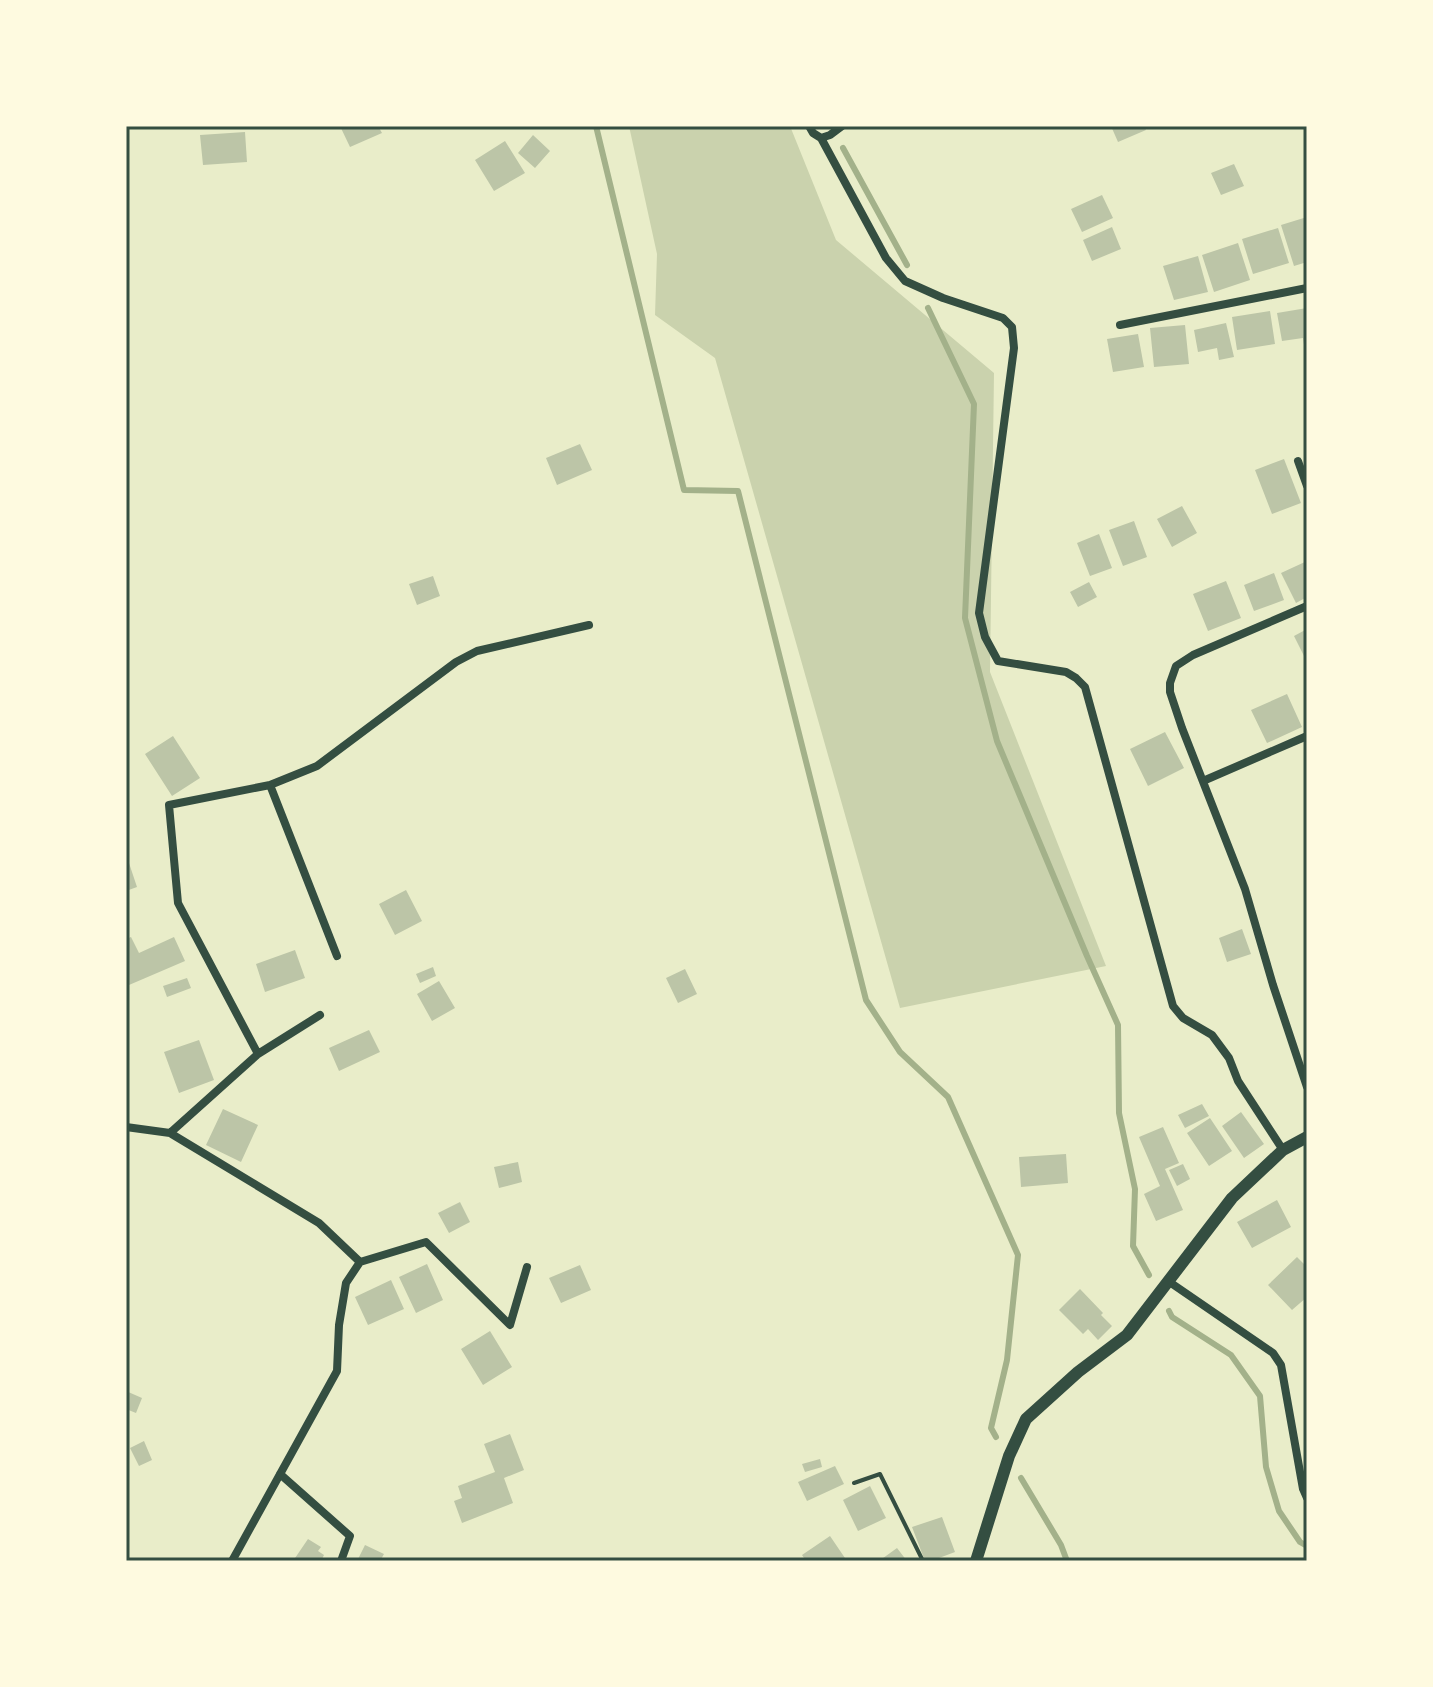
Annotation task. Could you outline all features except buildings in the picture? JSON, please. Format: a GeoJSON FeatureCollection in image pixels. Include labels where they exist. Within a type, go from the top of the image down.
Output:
{"type":"FeatureCollection","features":[{"type":"Feature","properties":{"kind":"street"},"geometry":{"type":"LineString","coordinates":[[809,126],[821,138],[886,258],[905,281],[943,298],[1003,318],[1012,327],[1014,348],[979,613],[985,637],[998,661],[1066,672],[1085,687],[1173,1006],[1183,1018],[1212,1035],[1283,1150]]}},
{"type":"Feature","properties":{"kind":"street"},"geometry":{"type":"LineString","coordinates":[[821,138],[842,126]]}},
{"type":"Feature","properties":{"kind":"street"},"geometry":{"type":"LineString","coordinates":[[1120,325],[1307,288]]}},
{"type":"Feature","properties":{"kind":"street"},"geometry":{"type":"LineString","coordinates":[[1298,461],[1307,486]]}},
{"type":"Feature","properties":{"kind":"street"},"geometry":{"type":"LineString","coordinates":[[1307,606],[1193,655],[1176,666],[1170,683],[1182,728],[1245,889],[1307,1087]]}},
{"type":"Feature","properties":{"kind":"street"},"geometry":{"type":"LineString","coordinates":[[258,1054],[178,903],[169,805],[270,785],[317,766],[456,662],[477,651],[589,625]]}},
{"type":"Feature","properties":{"kind":"street"},"geometry":{"type":"LineString","coordinates":[[1203,781],[1307,736]]}},
{"type":"Feature","properties":{"kind":"street"},"geometry":{"type":"LineString","coordinates":[[270,785],[337,956]]}},
{"type":"Feature","properties":{"kind":"street"},"geometry":{"type":"LineString","coordinates":[[170,1133],[258,1054],[320,1015]]}},
{"type":"Feature","properties":{"kind":"street"},"geometry":{"type":"LineString","coordinates":[[126,1127],[170,1133],[319,1223],[360,1262]]}},
{"type":"Feature","properties":{"kind":"street"},"geometry":{"type":"LineString","coordinates":[[976,1561],[1009,1456],[1026,1419],[1078,1372],[1127,1335],[1232,1198],[1283,1150],[1307,1137]]}},
{"type":"Feature","properties":{"kind":"street"},"geometry":{"type":"LineString","coordinates":[[232,1561],[337,1371],[339,1325],[346,1283],[360,1262],[426,1242],[510,1325],[527,1267]]}},
{"type":"Feature","properties":{"kind":"street"},"geometry":{"type":"LineString","coordinates":[[1168,1281],[1273,1353],[1281,1365],[1307,1498]]}},
{"type":"Feature","properties":{"kind":"street"},"geometry":{"type":"LineString","coordinates":[[280,1474],[350,1536],[341,1561]]}},
{"type":"Feature","properties":{"kind":"path"},"geometry":{"type":"LineString","coordinates":[[854,1483],[880,1474],[923,1561]]}},
{"type":"Feature","properties":{"kind":"green space"},"geometry":{"type":"Polygon","coordinates":[[[629,126],[790,126],[836,240],[994,373],[990,672],[1106,966],[900,1008],[715,358],[655,315],[657,254],[629,126]]]}},
{"type":"Feature","properties":{"kind":"waterway"},"geometry":{"type":"LineString","coordinates":[[596,126],[684,490],[738,491],[866,1000],[900,1052],[948,1097],[1018,1255],[1007,1360],[991,1428],[996,1437]]}},
{"type":"Feature","properties":{"kind":"waterway"},"geometry":{"type":"LineString","coordinates":[[843,148],[907,265]]}},
{"type":"Feature","properties":{"kind":"waterway"},"geometry":{"type":"LineString","coordinates":[[928,308],[974,404],[965,618],[997,741],[1118,1025],[1119,1113],[1135,1189],[1133,1246],[1149,1275]]}},
{"type":"Feature","properties":{"kind":"waterway"},"geometry":{"type":"LineString","coordinates":[[1169,1311],[1172,1317],[1231,1355],[1260,1396],[1266,1467],[1279,1511],[1300,1542],[1307,1546]]}},
{"type":"Feature","properties":{"kind":"waterway"},"geometry":{"type":"LineString","coordinates":[[1021,1478],[1061,1545],[1067,1561]]}}]}
